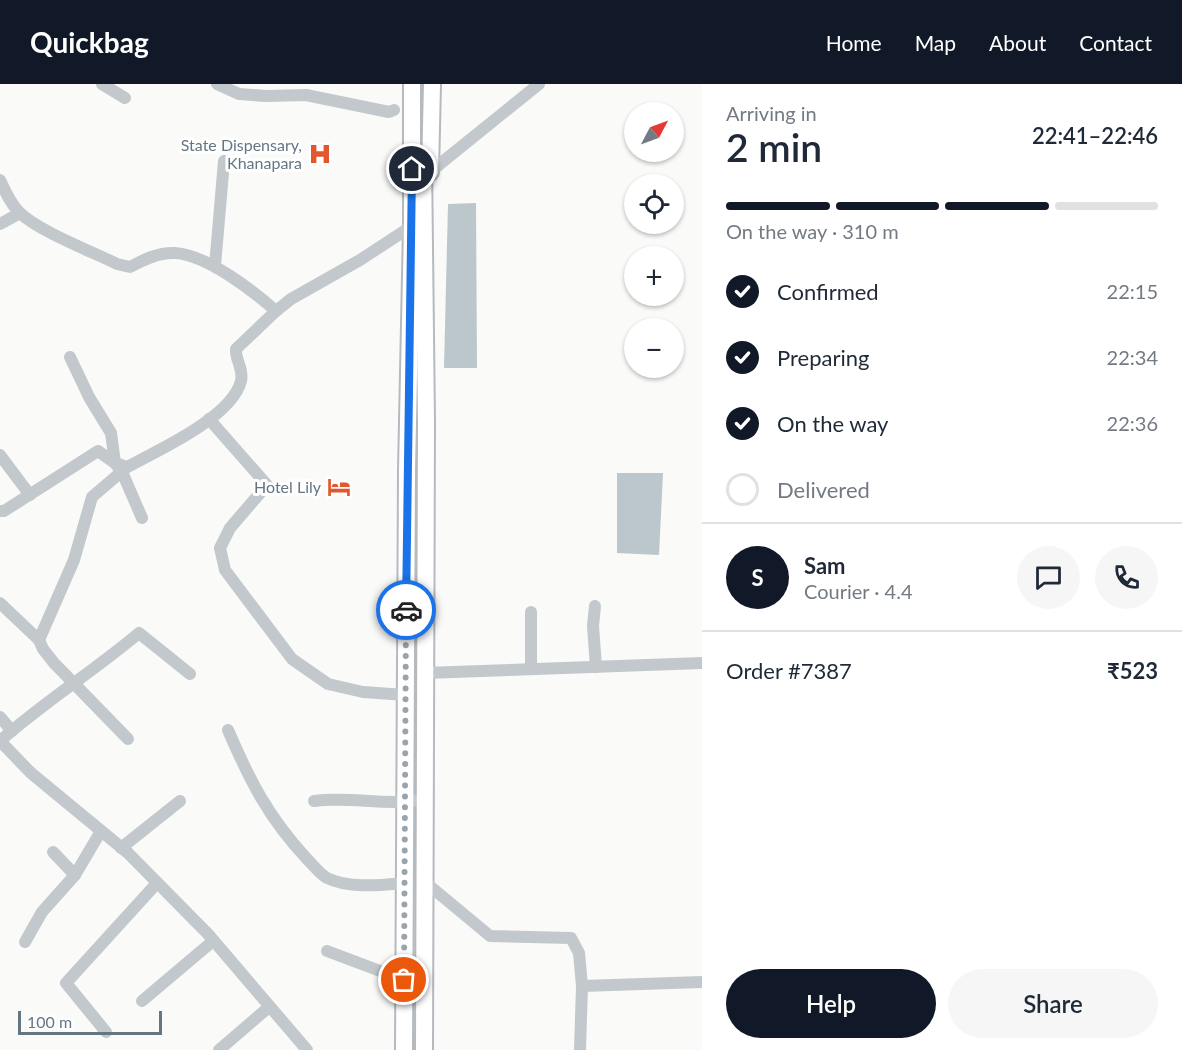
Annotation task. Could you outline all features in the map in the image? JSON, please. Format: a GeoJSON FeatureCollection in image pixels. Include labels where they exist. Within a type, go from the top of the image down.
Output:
{"type":"FeatureCollection","features":[{"type":"Feature","properties":{"kind":"main road"},"geometry":{"type":"LineString","coordinates":[[405,84],[405,217],[418,226]]}},
{"type":"Feature","properties":{"kind":"main road"},"geometry":{"type":"LineString","coordinates":[[412,84],[422,183],[431,220],[418,226]]}},
{"type":"Feature","properties":{"kind":"main road"},"geometry":{"type":"LineString","coordinates":[[422,183],[423,84]]}},
{"type":"Feature","properties":{"kind":"main road"},"geometry":{"type":"LineString","coordinates":[[404,1050],[407,471],[418,226],[432,84]]}},
{"type":"Feature","properties":{"kind":"main road"},"geometry":{"type":"LineString","coordinates":[[418,226],[426,423],[424,1050]]}},
{"type":"Feature","properties":{"kind":"street"},"geometry":{"type":"LineString","coordinates":[[102,84],[125,98]]}},
{"type":"Feature","properties":{"kind":"street"},"geometry":{"type":"LineString","coordinates":[[217,84],[239,94],[306,95],[389,112],[394,110]]}},
{"type":"Feature","properties":{"kind":"street"},"geometry":{"type":"LineString","coordinates":[[422,183],[539,84]]}},
{"type":"Feature","properties":{"kind":"street"},"geometry":{"type":"LineString","coordinates":[[215,266],[224,161]]}},
{"type":"Feature","properties":{"kind":"street"},"geometry":{"type":"LineString","coordinates":[[0,180],[11,202],[20,213],[117,264],[130,267],[145,259],[175,253],[209,262],[276,311]]}},
{"type":"Feature","properties":{"kind":"street"},"geometry":{"type":"LineString","coordinates":[[0,224],[20,213]]}},
{"type":"Feature","properties":{"kind":"street"},"geometry":{"type":"LineString","coordinates":[[39,640],[74,560],[92,497],[121,468],[193,431],[230,403],[242,378],[236,349],[276,311],[291,299],[418,226]]}},
{"type":"Feature","properties":{"kind":"street"},"geometry":{"type":"LineString","coordinates":[[70,357],[89,397],[111,434],[121,468],[142,518]]}},
{"type":"Feature","properties":{"kind":"street"},"geometry":{"type":"LineString","coordinates":[[209,419],[267,486],[230,528],[220,548],[225,570],[292,659],[328,684],[363,692],[406,695]]}},
{"type":"Feature","properties":{"kind":"street"},"geometry":{"type":"LineString","coordinates":[[0,511],[4,511],[98,451],[121,468]]}},
{"type":"Feature","properties":{"kind":"street"},"geometry":{"type":"LineString","coordinates":[[0,455],[30,495]]}},
{"type":"Feature","properties":{"kind":"street"},"geometry":{"type":"LineString","coordinates":[[0,603],[39,640],[43,649],[128,739]]}},
{"type":"Feature","properties":{"kind":"street"},"geometry":{"type":"LineString","coordinates":[[595,606],[593,626],[596,667]]}},
{"type":"Feature","properties":{"kind":"street"},"geometry":{"type":"LineString","coordinates":[[531,612],[531,669]]}},
{"type":"Feature","properties":{"kind":"street"},"geometry":{"type":"LineString","coordinates":[[190,674],[139,633],[105,662],[0,741],[31,773],[121,848],[157,883],[213,941],[307,1050]]}},
{"type":"Feature","properties":{"kind":"street"},"geometry":{"type":"LineString","coordinates":[[425,673],[702,663]]}},
{"type":"Feature","properties":{"kind":"street"},"geometry":{"type":"LineString","coordinates":[[0,717],[12,731]]}},
{"type":"Feature","properties":{"kind":"street"},"geometry":{"type":"LineString","coordinates":[[228,730],[262,803],[295,845],[325,877],[368,886],[405,883]]}},
{"type":"Feature","properties":{"kind":"street"},"geometry":{"type":"LineString","coordinates":[[315,801],[327,799],[405,803],[425,799]]}},
{"type":"Feature","properties":{"kind":"street"},"geometry":{"type":"LineString","coordinates":[[121,848],[180,801]]}},
{"type":"Feature","properties":{"kind":"street"},"geometry":{"type":"LineString","coordinates":[[25,942],[42,912],[75,875],[101,831]]}},
{"type":"Feature","properties":{"kind":"street"},"geometry":{"type":"LineString","coordinates":[[53,852],[75,875]]}},
{"type":"Feature","properties":{"kind":"street"},"geometry":{"type":"LineString","coordinates":[[425,882],[490,936],[571,938],[579,953],[582,986],[580,1050]]}},
{"type":"Feature","properties":{"kind":"street"},"geometry":{"type":"LineString","coordinates":[[106,1032],[66,983],[157,883]]}},
{"type":"Feature","properties":{"kind":"street"},"geometry":{"type":"LineString","coordinates":[[142,1001],[213,941]]}},
{"type":"Feature","properties":{"kind":"street"},"geometry":{"type":"LineString","coordinates":[[327,951],[404,980]]}},
{"type":"Feature","properties":{"kind":"street"},"geometry":{"type":"LineString","coordinates":[[582,986],[702,982]]}},
{"type":"Feature","properties":{"kind":"street"},"geometry":{"type":"LineString","coordinates":[[219,1050],[269,1007]]}},
{"type":"Feature","properties":{"kind":"shaded area"},"geometry":{"type":"Polygon","coordinates":[[[476,203],[477,368],[444,368],[448,204],[476,203]]]}},
{"type":"Feature","properties":{"kind":"shaded area"},"geometry":{"type":"Polygon","coordinates":[[[617,473],[663,473],[659,555],[617,553],[617,473]]]}},
{"type":"Feature","properties":{"kind":"way so far"},"geometry":{"type":"LineString","coordinates":[[404,980],[406,610]]}},
{"type":"Feature","properties":{"kind":"place","name":"State Dispensary, Khanapara"},"geometry":{"type":"Point","coordinates":[320,154]}},
{"type":"Feature","properties":{"kind":"place","name":"Hotel Lily"},"geometry":{"type":"Point","coordinates":[339,487]}},
{"type":"Feature","properties":{"kind":"route"},"geometry":{"type":"LineString","coordinates":[[406,610],[412,169]]}}]}
